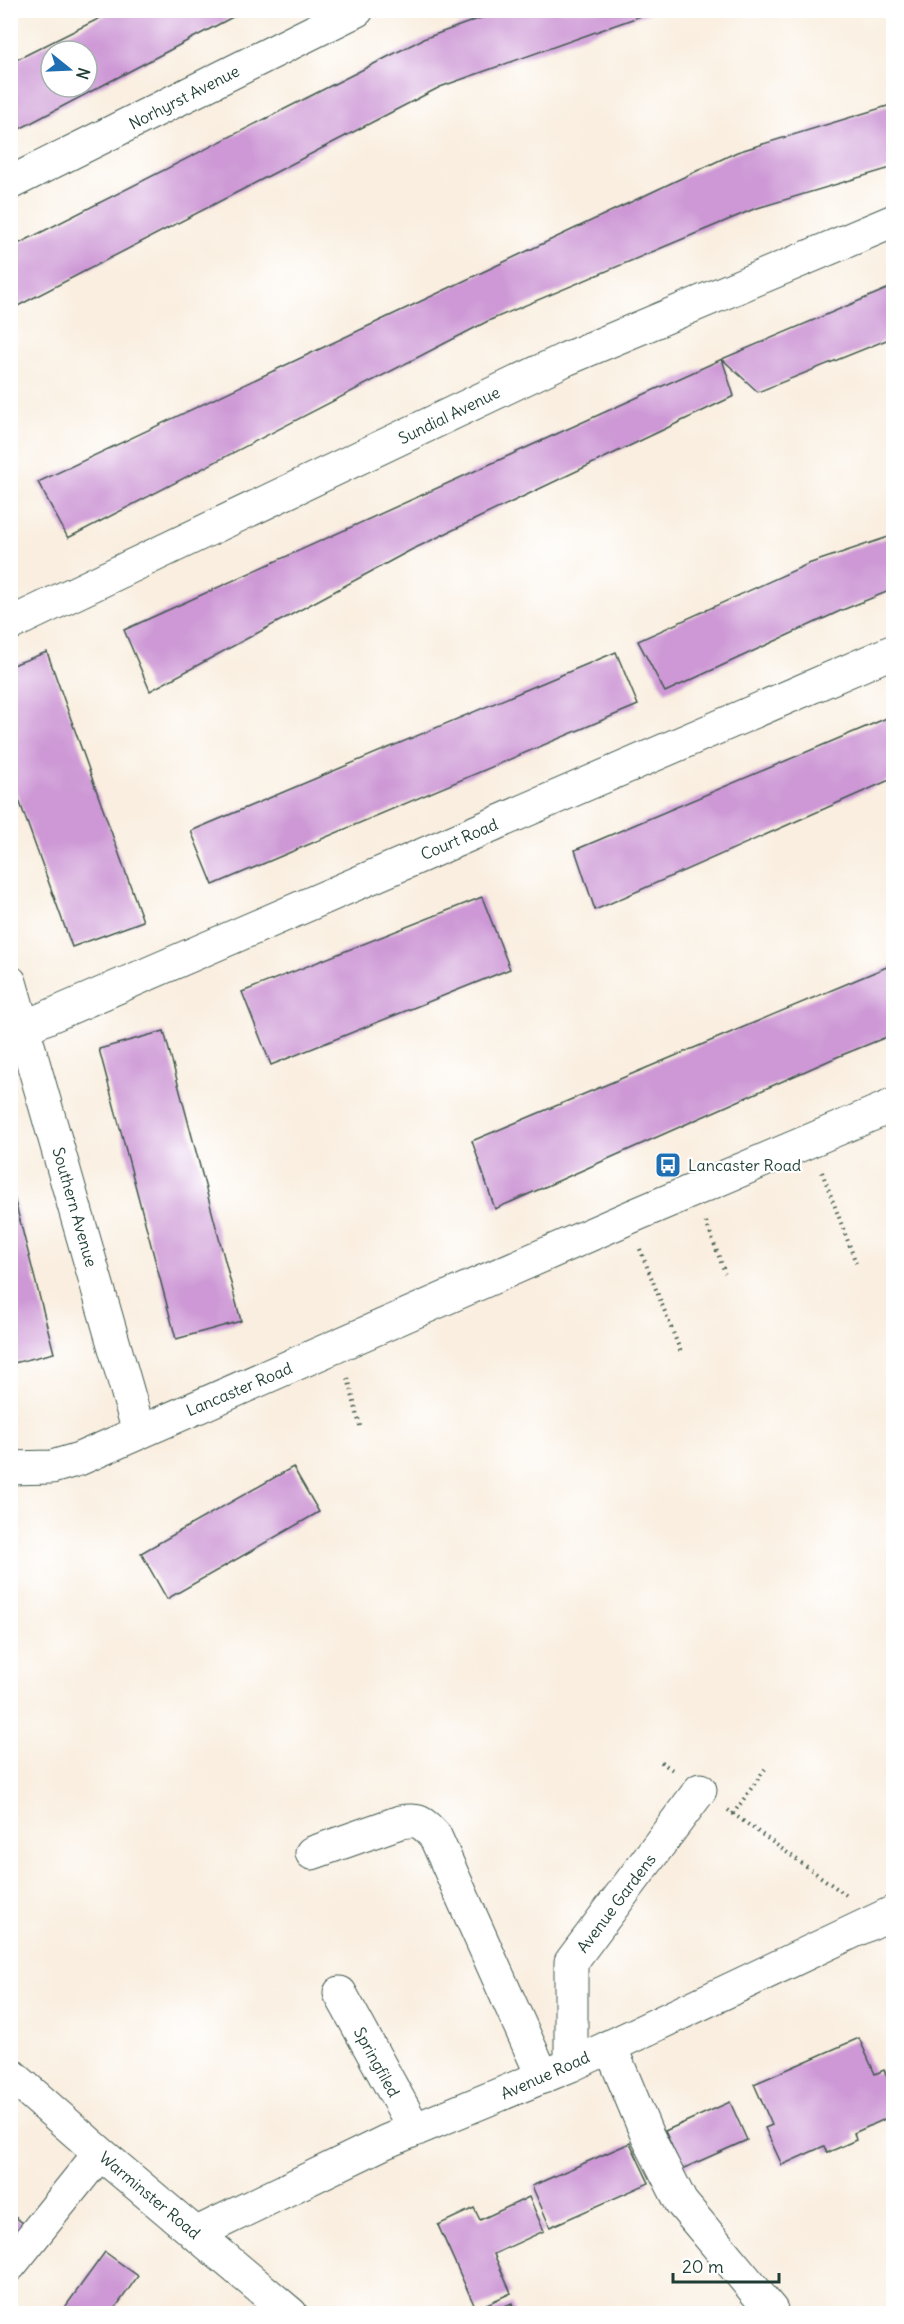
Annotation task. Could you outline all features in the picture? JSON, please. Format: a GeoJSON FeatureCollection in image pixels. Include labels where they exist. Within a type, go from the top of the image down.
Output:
{"type":"FeatureCollection","features":[{"type":"Feature","properties":{"kind":"street","name":"Norhyrst Avenue"},"geometry":{"type":"LineString","coordinates":[[10,183],[357,10]]}},
{"type":"Feature","properties":{"kind":"street","name":"Sundial Avenue"},"geometry":{"type":"LineString","coordinates":[[10,624],[566,359],[894,221]]}},
{"type":"Feature","properties":{"kind":"street","name":"Court Road"},"geometry":{"type":"LineString","coordinates":[[25,1027],[894,651]]}},
{"type":"Feature","properties":{"kind":"street","name":"Southern Avenue"},"geometry":{"type":"LineString","coordinates":[[10,982],[25,1027],[139,1432]]}},
{"type":"Feature","properties":{"kind":"street","name":"Lancaster Road"},"geometry":{"type":"LineString","coordinates":[[10,1468],[52,1467],[80,1460],[628,1218],[894,1105]]}},
{"type":"Feature","properties":{"kind":"street","name":"Avenue Gardens"},"geometry":{"type":"LineString","coordinates":[[557,2071],[571,1962],[700,1790]]}},
{"type":"Feature","properties":{"kind":"street"},"geometry":{"type":"LineString","coordinates":[[312,1853],[400,1822],[415,1820],[424,1824],[435,1836],[557,2071]]}},
{"type":"Feature","properties":{"kind":"street","name":"Avenue Road"},"geometry":{"type":"LineString","coordinates":[[195,2234],[385,2142],[557,2071],[886,1916]]}},
{"type":"Feature","properties":{"kind":"street","name":"Springfiled"},"geometry":{"type":"LineString","coordinates":[[339,1993],[415,2130]]}},
{"type":"Feature","properties":{"kind":"street"},"geometry":{"type":"LineString","coordinates":[[610,2046],[647,2134],[681,2202],[771,2310]]}},
{"type":"Feature","properties":{"kind":"street","name":"Warminster Road"},"geometry":{"type":"LineString","coordinates":[[10,2074],[195,2234],[291,2313]]}},
{"type":"Feature","properties":{"kind":"street"},"geometry":{"type":"LineString","coordinates":[[10,2265],[100,2153]]}},
{"type":"Feature","properties":{"kind":"path"},"geometry":{"type":"LineString","coordinates":[[810,1140],[856,1263]]}},
{"type":"Feature","properties":{"kind":"path"},"geometry":{"type":"LineString","coordinates":[[694,1190],[724,1273]]}},
{"type":"Feature","properties":{"kind":"path"},"geometry":{"type":"LineString","coordinates":[[628,1218],[682,1355]]}},
{"type":"Feature","properties":{"kind":"path"},"geometry":{"type":"LineString","coordinates":[[340,1346],[360,1426]]}},
{"type":"Feature","properties":{"kind":"path"},"geometry":{"type":"LineString","coordinates":[[661,1762],[886,1916]]}},
{"type":"Feature","properties":{"kind":"path"},"geometry":{"type":"LineString","coordinates":[[734,1814],[765,1770]]}},
{"type":"Feature","properties":{"kind":"building"},"geometry":{"type":"Polygon","coordinates":[[[116,10],[246,10],[99,87],[99,39],[58,39],[116,10]]]}},
{"type":"Feature","properties":{"kind":"building"},"geometry":{"type":"Polygon","coordinates":[[[503,10],[655,11],[440,87],[10,310],[10,248],[423,39],[503,10]]]}},
{"type":"Feature","properties":{"kind":"building"},"geometry":{"type":"Polygon","coordinates":[[[39,48],[39,99],[77,99],[10,134],[10,63],[39,48]]]}},
{"type":"Feature","properties":{"kind":"building"},"geometry":{"type":"Polygon","coordinates":[[[894,104],[894,167],[754,209],[488,321],[68,538],[38,482],[737,152],[894,104]]]}},
{"type":"Feature","properties":{"kind":"building"},"geometry":{"type":"Polygon","coordinates":[[[894,286],[894,337],[758,392],[722,359],[894,286]]]}},
{"type":"Feature","properties":{"kind":"building"},"geometry":{"type":"Polygon","coordinates":[[[722,359],[734,396],[411,550],[150,691],[124,630],[722,359]]]}},
{"type":"Feature","properties":{"kind":"building"},"geometry":{"type":"Polygon","coordinates":[[[894,535],[894,589],[840,611],[665,692],[638,641],[808,564],[894,535]]]}},
{"type":"Feature","properties":{"kind":"building"},"geometry":{"type":"Polygon","coordinates":[[[47,652],[143,921],[72,947],[10,775],[10,666],[47,652]]]}},
{"type":"Feature","properties":{"kind":"building"},"geometry":{"type":"Polygon","coordinates":[[[616,652],[638,705],[213,885],[191,831],[616,652]]]}},
{"type":"Feature","properties":{"kind":"building"},"geometry":{"type":"Polygon","coordinates":[[[894,715],[894,778],[595,910],[575,850],[894,715]]]}},
{"type":"Feature","properties":{"kind":"building"},"geometry":{"type":"Polygon","coordinates":[[[482,897],[510,969],[271,1065],[242,992],[482,897]]]}},
{"type":"Feature","properties":{"kind":"building"},"geometry":{"type":"Polygon","coordinates":[[[894,964],[894,1034],[837,1057],[495,1209],[472,1141],[894,964]]]}},
{"type":"Feature","properties":{"kind":"building"},"geometry":{"type":"Polygon","coordinates":[[[164,1031],[241,1321],[176,1339],[99,1049],[164,1031]]]}},
{"type":"Feature","properties":{"kind":"building"},"geometry":{"type":"Polygon","coordinates":[[[10,1182],[54,1353],[10,1364],[10,1182]]]}},
{"type":"Feature","properties":{"kind":"building"},"geometry":{"type":"Polygon","coordinates":[[[293,1467],[319,1512],[167,1599],[141,1553],[293,1467]]]}},
{"type":"Feature","properties":{"kind":"building"},"geometry":{"type":"Polygon","coordinates":[[[859,2038],[875,2074],[884,2070],[894,2091],[894,2115],[854,2133],[856,2140],[827,2153],[824,2146],[782,2165],[765,2128],[772,2125],[754,2084],[859,2038]]]}},
{"type":"Feature","properties":{"kind":"building"},"geometry":{"type":"Polygon","coordinates":[[[730,2102],[747,2140],[682,2169],[665,2131],[730,2102]]]}},
{"type":"Feature","properties":{"kind":"building"},"geometry":{"type":"Polygon","coordinates":[[[630,2143],[649,2183],[550,2227],[532,2186],[630,2143]]]}},
{"type":"Feature","properties":{"kind":"building"},"geometry":{"type":"Polygon","coordinates":[[[529,2197],[544,2231],[494,2254],[511,2293],[476,2309],[438,2225],[474,2208],[480,2220],[529,2197]]]}},
{"type":"Feature","properties":{"kind":"building"},"geometry":{"type":"Polygon","coordinates":[[[10,2213],[28,2227],[10,2250],[10,2213]]]}},
{"type":"Feature","properties":{"kind":"building"},"geometry":{"type":"Polygon","coordinates":[[[105,2252],[138,2276],[111,2314],[60,2314],[105,2252]]]}},
{"type":"Feature","properties":{"kind":"building"},"geometry":{"type":"Polygon","coordinates":[[[512,2303],[516,2314],[488,2314],[488,2313],[512,2303]]]}},
{"type":"Feature","properties":{"kind":"place","name":"Lancaster Road"},"geometry":{"type":"Point","coordinates":[668,1165]}}]}
